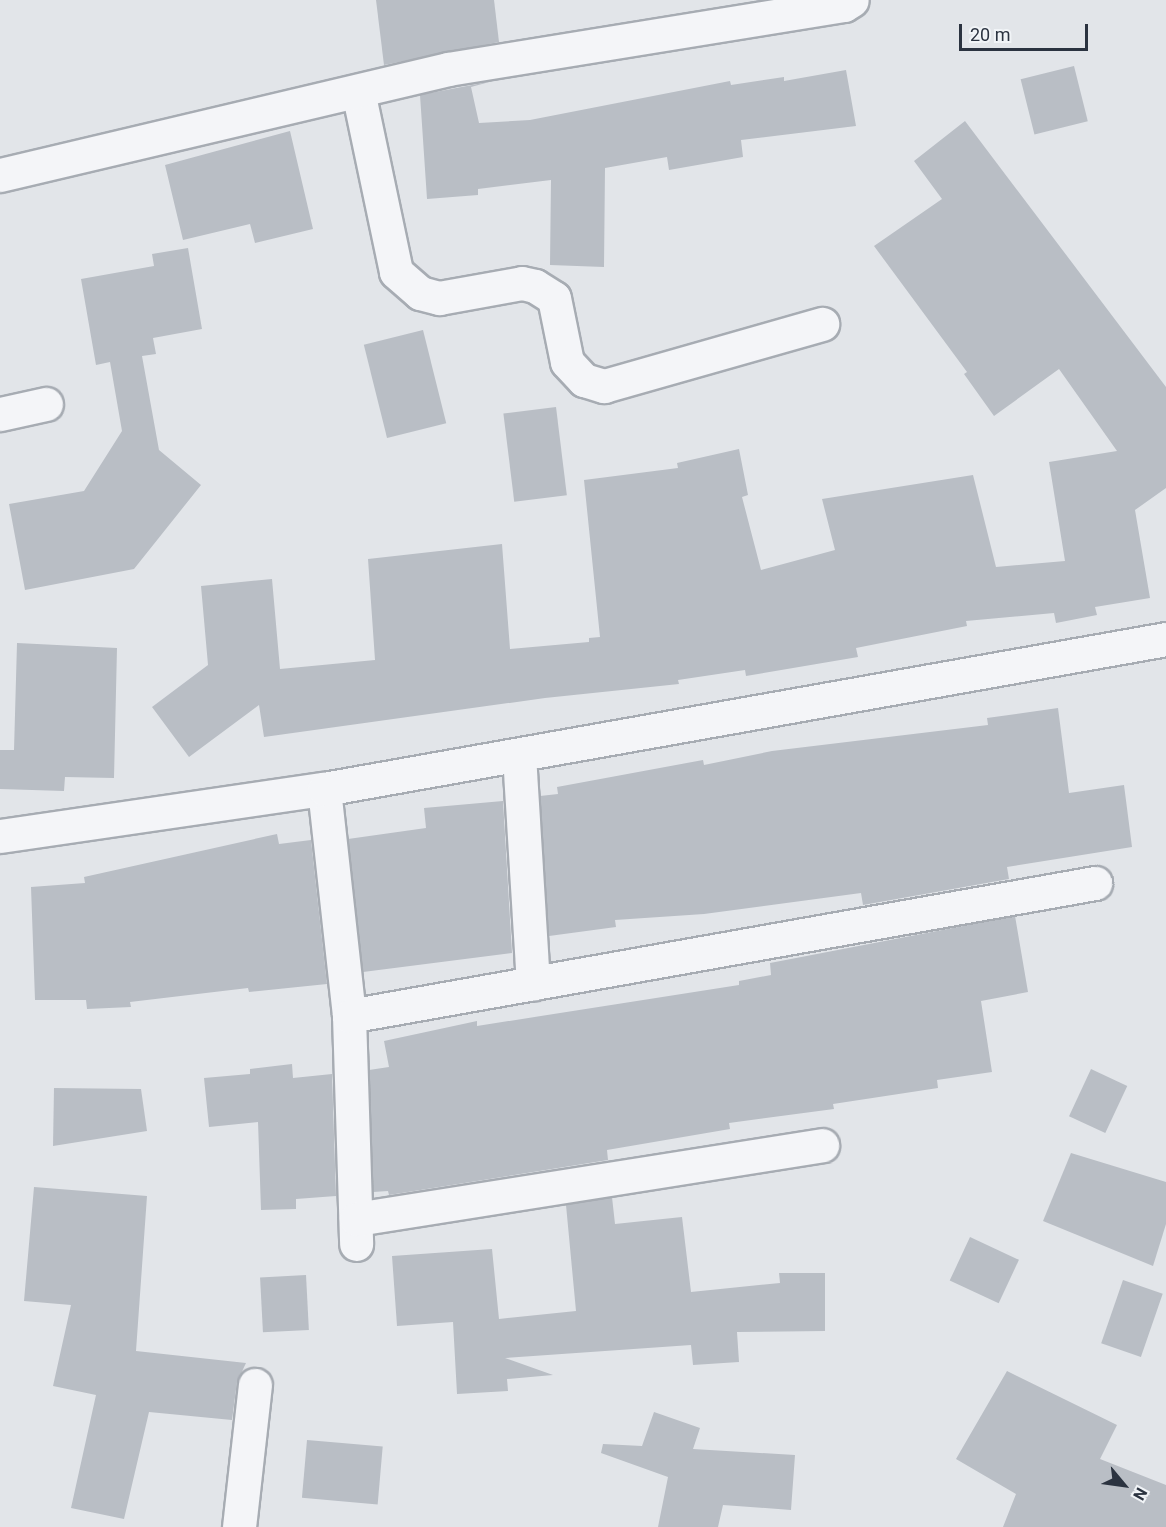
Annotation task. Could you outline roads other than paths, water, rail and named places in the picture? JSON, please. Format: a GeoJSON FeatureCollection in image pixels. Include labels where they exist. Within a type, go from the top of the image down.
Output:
{"type":"FeatureCollection","features":[{"type":"Feature","properties":{"kind":"street"},"geometry":{"type":"LineString","coordinates":[[0,175],[448,69],[844,5],[852,0]]}},
{"type":"Feature","properties":{"kind":"street"},"geometry":{"type":"LineString","coordinates":[[358,91],[396,272],[420,293],[439,298],[522,283],[536,286],[554,298],[567,362],[584,380],[604,386],[822,324]]}},
{"type":"Feature","properties":{"kind":"street"},"geometry":{"type":"LineString","coordinates":[[0,414],[46,404]]}},
{"type":"Feature","properties":{"kind":"street"},"geometry":{"type":"LineString","coordinates":[[0,836],[324,789],[1166,639]]}},
{"type":"Feature","properties":{"kind":"street"},"geometry":{"type":"LineString","coordinates":[[519,755],[533,984]]}},
{"type":"Feature","properties":{"kind":"street"},"geometry":{"type":"LineString","coordinates":[[324,789],[349,1016],[356,1231],[822,1145]]}},
{"type":"Feature","properties":{"kind":"street"},"geometry":{"type":"LineString","coordinates":[[349,1016],[1095,884]]}},
{"type":"Feature","properties":{"kind":"street"},"geometry":{"type":"LineString","coordinates":[[239,1527],[255,1385]]}}]}
